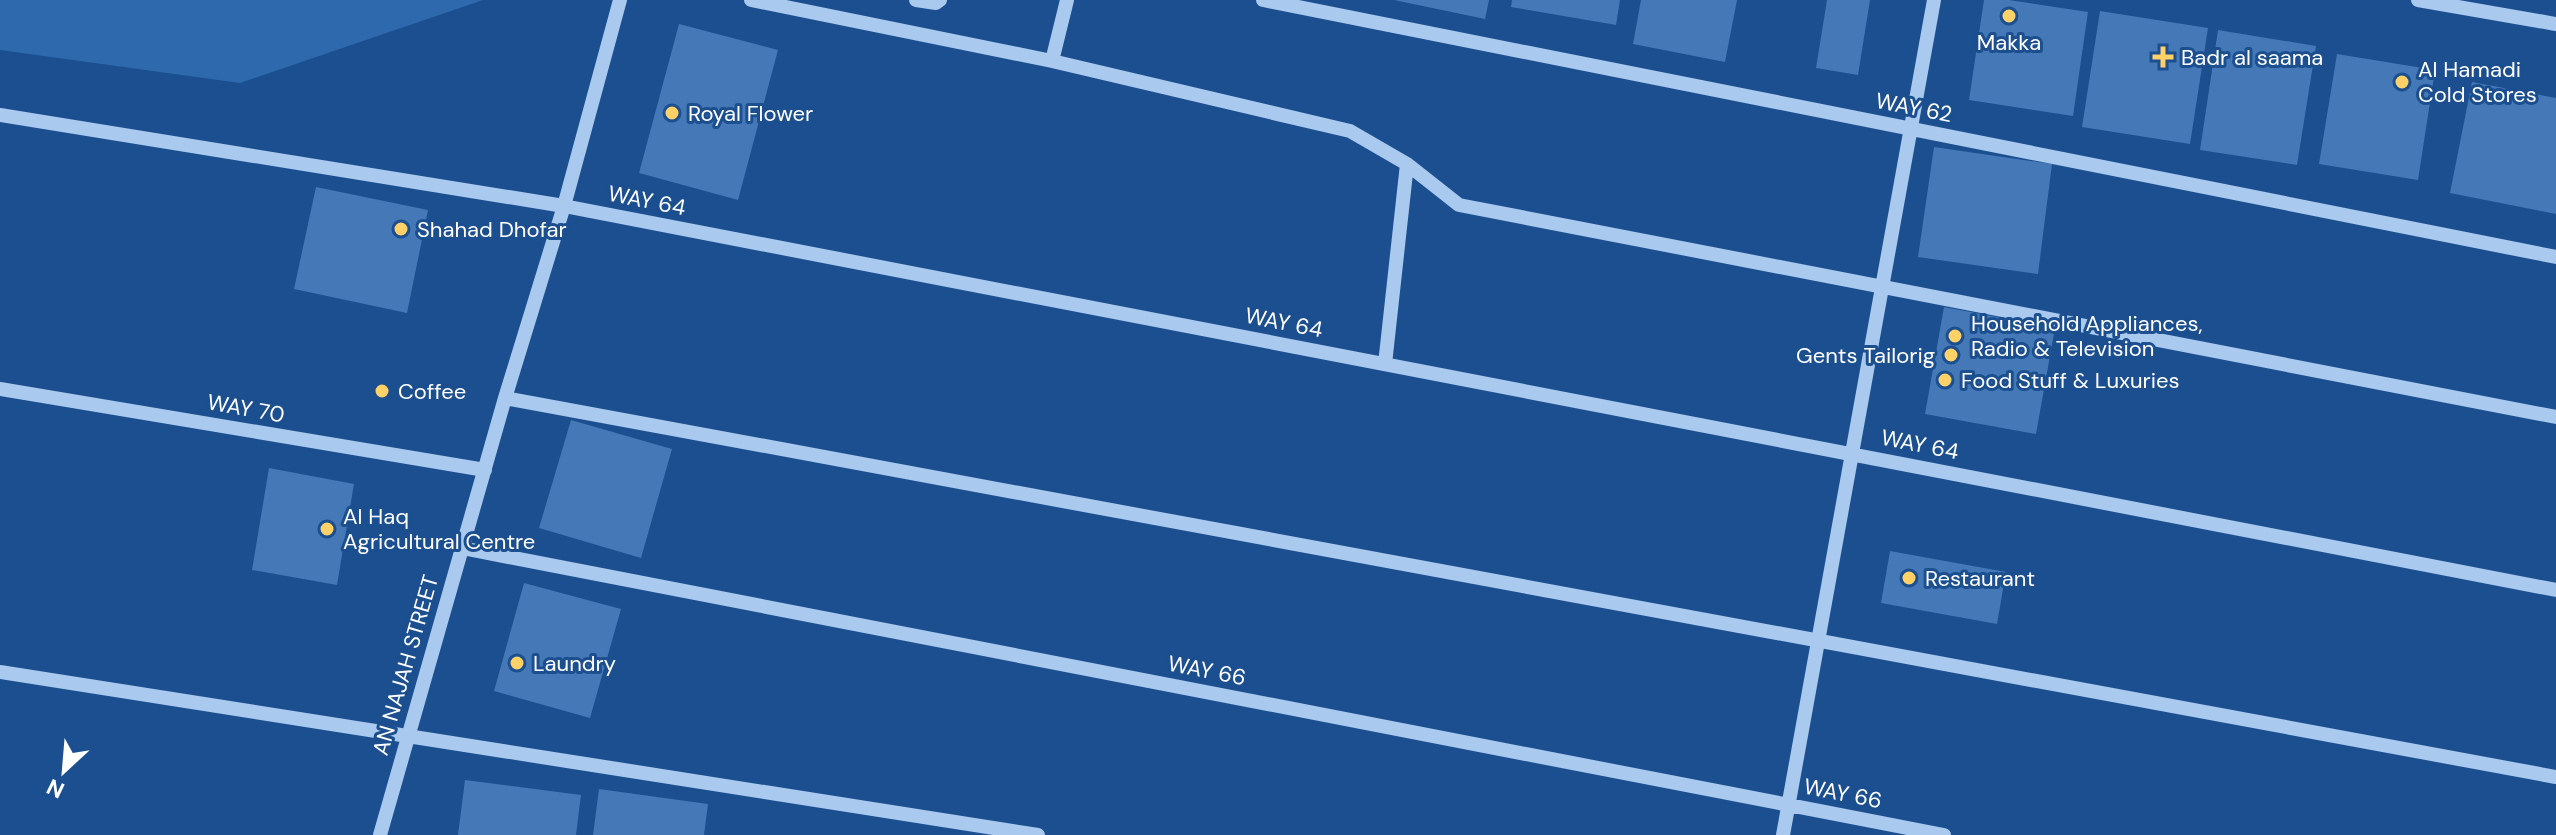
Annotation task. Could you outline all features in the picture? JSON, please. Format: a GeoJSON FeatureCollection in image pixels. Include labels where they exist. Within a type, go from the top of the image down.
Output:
{"type":"FeatureCollection","features":[{"type":"Feature","properties":{"kind":"street","name":"AN NAJAH STREET"},"geometry":{"type":"LineString","coordinates":[[380,835],[505,398],[564,206],[620,0]]}},
{"type":"Feature","properties":{"kind":"street"},"geometry":{"type":"LineString","coordinates":[[751,0],[1052,61],[1350,131],[1407,164],[1459,205],[2556,417]]}},
{"type":"Feature","properties":{"kind":"street"},"geometry":{"type":"LineString","coordinates":[[916,0],[936,3],[940,0]]}},
{"type":"Feature","properties":{"kind":"street"},"geometry":{"type":"LineString","coordinates":[[1052,61],[1067,0]]}},
{"type":"Feature","properties":{"kind":"street","name":"WAY 62"},"geometry":{"type":"LineString","coordinates":[[1263,0],[2556,257]]}},
{"type":"Feature","properties":{"kind":"street"},"geometry":{"type":"LineString","coordinates":[[1783,835],[1934,0]]}},
{"type":"Feature","properties":{"kind":"street"},"geometry":{"type":"LineString","coordinates":[[2418,0],[2556,24]]}},
{"type":"Feature","properties":{"kind":"street","name":"WAY 64"},"geometry":{"type":"LineString","coordinates":[[0,115],[564,206],[2556,590]]}},
{"type":"Feature","properties":{"kind":"street"},"geometry":{"type":"LineString","coordinates":[[1385,364],[1407,164]]}},
{"type":"Feature","properties":{"kind":"street","name":"WAY 70"},"geometry":{"type":"LineString","coordinates":[[0,389],[485,470]]}},
{"type":"Feature","properties":{"kind":"street"},"geometry":{"type":"LineString","coordinates":[[505,398],[2556,777]]}},
{"type":"Feature","properties":{"kind":"street","name":"WAY 66"},"geometry":{"type":"LineString","coordinates":[[462,548],[1944,835]]}},
{"type":"Feature","properties":{"kind":"street"},"geometry":{"type":"LineString","coordinates":[[0,672],[1038,835]]}},
{"type":"Feature","properties":{"kind":"shaded area"},"geometry":{"type":"Polygon","coordinates":[[[0,0],[483,0],[240,83],[0,50],[0,0]]]}},
{"type":"Feature","properties":{"kind":"building"},"geometry":{"type":"Polygon","coordinates":[[[1394,0],[1489,0],[1485,19],[1394,0]]]}},
{"type":"Feature","properties":{"kind":"building"},"geometry":{"type":"Polygon","coordinates":[[[1512,0],[1620,0],[1616,25],[1511,7],[1512,0]]]}},
{"type":"Feature","properties":{"kind":"building"},"geometry":{"type":"Polygon","coordinates":[[[1641,0],[1737,0],[1725,62],[1633,44],[1641,0]]]}},
{"type":"Feature","properties":{"kind":"building"},"geometry":{"type":"Polygon","coordinates":[[[1827,0],[1870,0],[1858,75],[1816,68],[1827,0]]]}},
{"type":"Feature","properties":{"kind":"building"},"geometry":{"type":"Polygon","coordinates":[[[1984,0],[2009,0],[2088,12],[2073,116],[1969,100],[1984,0]]]}},
{"type":"Feature","properties":{"kind":"building"},"geometry":{"type":"Polygon","coordinates":[[[2100,11],[2208,28],[2190,144],[2082,127],[2100,11]]]}},
{"type":"Feature","properties":{"kind":"building"},"geometry":{"type":"Polygon","coordinates":[[[679,24],[778,50],[738,200],[639,173],[679,24]]]}},
{"type":"Feature","properties":{"kind":"building"},"geometry":{"type":"Polygon","coordinates":[[[2218,30],[2316,46],[2297,165],[2200,150],[2218,30]]]}},
{"type":"Feature","properties":{"kind":"building"},"geometry":{"type":"Polygon","coordinates":[[[2337,54],[2435,70],[2418,180],[2319,164],[2337,54]]]}},
{"type":"Feature","properties":{"kind":"building"},"geometry":{"type":"Polygon","coordinates":[[[2472,82],[2556,98],[2556,214],[2450,193],[2472,82]]]}},
{"type":"Feature","properties":{"kind":"building"},"geometry":{"type":"Polygon","coordinates":[[[1934,147],[2052,164],[2038,274],[1918,257],[1934,147]]]}},
{"type":"Feature","properties":{"kind":"building"},"geometry":{"type":"Polygon","coordinates":[[[316,187],[428,210],[407,313],[294,289],[316,187]]]}},
{"type":"Feature","properties":{"kind":"building"},"geometry":{"type":"Polygon","coordinates":[[[1944,307],[2055,328],[2036,434],[1925,414],[1944,307]]]}},
{"type":"Feature","properties":{"kind":"building"},"geometry":{"type":"Polygon","coordinates":[[[571,420],[672,449],[641,558],[539,528],[571,420]]]}},
{"type":"Feature","properties":{"kind":"building"},"geometry":{"type":"Polygon","coordinates":[[[269,468],[354,484],[337,585],[252,570],[269,468]]]}},
{"type":"Feature","properties":{"kind":"building"},"geometry":{"type":"Polygon","coordinates":[[[1890,551],[2006,572],[1997,624],[1881,603],[1890,551]]]}},
{"type":"Feature","properties":{"kind":"building"},"geometry":{"type":"Polygon","coordinates":[[[524,583],[621,609],[590,718],[494,691],[524,583]]]}},
{"type":"Feature","properties":{"kind":"building"},"geometry":{"type":"Polygon","coordinates":[[[465,780],[581,795],[576,835],[458,835],[465,780]]]}},
{"type":"Feature","properties":{"kind":"building"},"geometry":{"type":"Polygon","coordinates":[[[599,789],[708,804],[704,835],[593,835],[599,789]]]}},
{"type":"Feature","properties":{"kind":"place","name":"Makka"},"geometry":{"type":"Point","coordinates":[2009,16]}},
{"type":"Feature","properties":{"kind":"place","name":"Badr al saama"},"geometry":{"type":"Point","coordinates":[2163,57]}},
{"type":"Feature","properties":{"kind":"place","name":"Al Hamadi Cold Stores"},"geometry":{"type":"Point","coordinates":[2402,82]}},
{"type":"Feature","properties":{"kind":"place","name":"Royal Flower"},"geometry":{"type":"Point","coordinates":[672,113]}},
{"type":"Feature","properties":{"kind":"place","name":"Shahad Dhofar"},"geometry":{"type":"Point","coordinates":[401,229]}},
{"type":"Feature","properties":{"kind":"place","name":"Household Appliances, Radio & Television"},"geometry":{"type":"Point","coordinates":[1955,336]}},
{"type":"Feature","properties":{"kind":"place","name":"Gents Tailorig"},"geometry":{"type":"Point","coordinates":[1951,355]}},
{"type":"Feature","properties":{"kind":"place","name":"Food Stuff & Luxuries"},"geometry":{"type":"Point","coordinates":[1945,380]}},
{"type":"Feature","properties":{"kind":"place","name":"Coffee"},"geometry":{"type":"Point","coordinates":[382,391]}},
{"type":"Feature","properties":{"kind":"place","name":"Al Haq Agricultural Centre"},"geometry":{"type":"Point","coordinates":[327,529]}},
{"type":"Feature","properties":{"kind":"place","name":"Restaurant"},"geometry":{"type":"Point","coordinates":[1909,578]}},
{"type":"Feature","properties":{"kind":"place","name":"Laundry"},"geometry":{"type":"Point","coordinates":[517,663]}}]}
